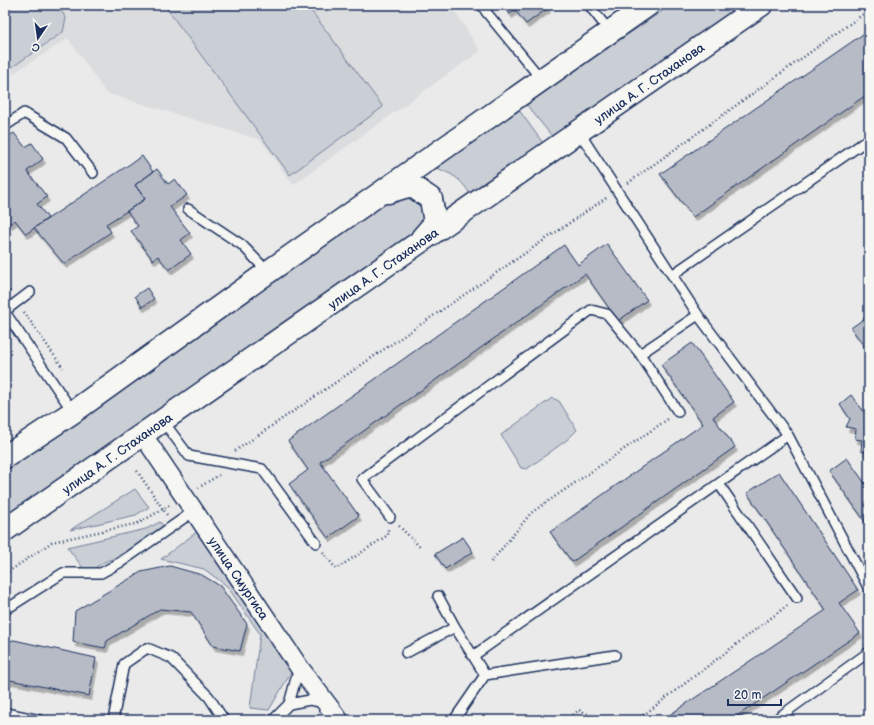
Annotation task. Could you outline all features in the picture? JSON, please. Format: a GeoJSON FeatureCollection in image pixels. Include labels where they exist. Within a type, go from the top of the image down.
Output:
{"type":"FeatureCollection","features":[{"type":"Feature","properties":{"kind":"main road"},"geometry":{"type":"LineString","coordinates":[[5,457],[73,412],[268,272],[648,5]]}},
{"type":"Feature","properties":{"kind":"main road","name":"улица А. Г. Стаханова"},"geometry":{"type":"LineString","coordinates":[[5,530],[761,5]]}},
{"type":"Feature","properties":{"kind":"main road"},"geometry":{"type":"LineString","coordinates":[[379,195],[411,184],[431,199],[435,223],[413,247]]}},
{"type":"Feature","properties":{"kind":"street","name":"улица Смургиса"},"geometry":{"type":"LineString","coordinates":[[142,435],[299,667],[339,720]]}},
{"type":"Feature","properties":{"kind":"lane"},"geometry":{"type":"LineString","coordinates":[[482,5],[542,80]]}},
{"type":"Feature","properties":{"kind":"lane"},"geometry":{"type":"LineString","coordinates":[[589,5],[610,32]]}},
{"type":"Feature","properties":{"kind":"lane"},"geometry":{"type":"LineString","coordinates":[[5,126],[24,113],[66,138],[93,173]]}},
{"type":"Feature","properties":{"kind":"lane"},"geometry":{"type":"LineString","coordinates":[[579,132],[698,315],[788,436],[869,589]]}},
{"type":"Feature","properties":{"kind":"lane"},"geometry":{"type":"LineString","coordinates":[[672,275],[869,139]]}},
{"type":"Feature","properties":{"kind":"lane"},"geometry":{"type":"LineString","coordinates":[[188,209],[242,245],[268,272]]}},
{"type":"Feature","properties":{"kind":"lane"},"geometry":{"type":"LineString","coordinates":[[30,292],[5,311],[73,412]]}},
{"type":"Feature","properties":{"kind":"lane"},"geometry":{"type":"LineString","coordinates":[[390,517],[362,479],[591,310],[607,314],[640,354],[678,412]]}},
{"type":"Feature","properties":{"kind":"lane"},"geometry":{"type":"LineString","coordinates":[[640,354],[698,315]]}},
{"type":"Feature","properties":{"kind":"lane"},"geometry":{"type":"LineString","coordinates":[[163,421],[189,456],[262,469],[316,543]]}},
{"type":"Feature","properties":{"kind":"lane"},"geometry":{"type":"LineString","coordinates":[[473,656],[788,436]]}},
{"type":"Feature","properties":{"kind":"lane"},"geometry":{"type":"LineString","coordinates":[[719,484],[797,598]]}},
{"type":"Feature","properties":{"kind":"lane"},"geometry":{"type":"LineString","coordinates":[[5,610],[63,574],[101,573],[121,562],[175,525],[189,504]]}},
{"type":"Feature","properties":{"kind":"lane"},"geometry":{"type":"LineString","coordinates":[[438,596],[485,675]]}},
{"type":"Feature","properties":{"kind":"lane"},"geometry":{"type":"LineString","coordinates":[[406,653],[455,626]]}},
{"type":"Feature","properties":{"kind":"lane"},"geometry":{"type":"LineString","coordinates":[[113,720],[124,664],[146,648],[171,658],[209,697],[224,720]]}},
{"type":"Feature","properties":{"kind":"lane"},"geometry":{"type":"LineString","coordinates":[[775,720],[869,652]]}},
{"type":"Feature","properties":{"kind":"lane"},"geometry":{"type":"LineString","coordinates":[[454,720],[485,675],[615,655]]}},
{"type":"Feature","properties":{"kind":"lane"},"geometry":{"type":"LineString","coordinates":[[273,720],[289,704],[299,667]]}},
{"type":"Feature","properties":{"kind":"lane"},"geometry":{"type":"LineString","coordinates":[[289,704],[310,700],[327,704]]}},
{"type":"Feature","properties":{"kind":"lane"},"geometry":{"type":"LineString","coordinates":[[5,718],[6,713],[40,720]]}},
{"type":"Feature","properties":{"kind":"path"},"geometry":{"type":"LineString","coordinates":[[5,574],[52,542],[139,522],[163,509],[189,504],[220,474],[219,462],[616,191],[869,10]]}},
{"type":"Feature","properties":{"kind":"path"},"geometry":{"type":"LineString","coordinates":[[5,284],[63,368]]}},
{"type":"Feature","properties":{"kind":"path"},"geometry":{"type":"LineString","coordinates":[[491,562],[531,513],[678,412]]}},
{"type":"Feature","properties":{"kind":"path"},"geometry":{"type":"LineString","coordinates":[[137,471],[175,525]]}},
{"type":"Feature","properties":{"kind":"path"},"geometry":{"type":"LineString","coordinates":[[316,543],[336,569],[388,534],[390,517]]}},
{"type":"Feature","properties":{"kind":"path"},"geometry":{"type":"LineString","coordinates":[[390,517],[420,548]]}},
{"type":"Feature","properties":{"kind":"path"},"geometry":{"type":"LineString","coordinates":[[637,720],[797,598]]}},
{"type":"Feature","properties":{"kind":"path"},"geometry":{"type":"LineString","coordinates":[[567,720],[579,710],[600,720]]}},
{"type":"Feature","properties":{"kind":"shaded area"},"geometry":{"type":"Polygon","coordinates":[[[5,5],[451,5],[480,51],[293,185],[261,140],[106,93],[68,38],[5,79],[5,5]]]}},
{"type":"Feature","properties":{"kind":"shaded area"},"geometry":{"type":"Polygon","coordinates":[[[5,5],[57,5],[66,18],[63,32],[5,72],[5,5]]]}},
{"type":"Feature","properties":{"kind":"shaded area"},"geometry":{"type":"Polygon","coordinates":[[[164,5],[307,5],[383,107],[290,175],[164,5]]]}},
{"type":"Feature","properties":{"kind":"shaded area"},"geometry":{"type":"Polygon","coordinates":[[[671,5],[749,5],[555,140],[526,104],[671,5]]]}},
{"type":"Feature","properties":{"kind":"shaded area"},"geometry":{"type":"Polygon","coordinates":[[[519,110],[545,146],[472,197],[457,178],[436,168],[519,110]]]}},
{"type":"Feature","properties":{"kind":"shaded area"},"geometry":{"type":"Polygon","coordinates":[[[414,198],[425,207],[428,220],[420,231],[5,521],[5,468],[391,199],[414,198]]]}},
{"type":"Feature","properties":{"kind":"shaded area"},"geometry":{"type":"Polygon","coordinates":[[[552,398],[559,401],[577,430],[568,439],[527,469],[521,468],[501,435],[552,398]]]}},
{"type":"Feature","properties":{"kind":"shaded area"},"geometry":{"type":"Polygon","coordinates":[[[135,489],[149,507],[136,515],[70,530],[135,489]]]}},
{"type":"Feature","properties":{"kind":"shaded area"},"geometry":{"type":"Polygon","coordinates":[[[160,522],[167,530],[104,562],[87,573],[67,547],[146,529],[160,522]]]}},
{"type":"Feature","properties":{"kind":"shaded area"},"geometry":{"type":"Polygon","coordinates":[[[198,531],[293,669],[269,710],[250,708],[260,634],[227,586],[204,569],[161,559],[198,531]]]}},
{"type":"Feature","properties":{"kind":"building"},"geometry":{"type":"Polygon","coordinates":[[[503,5],[546,5],[548,8],[526,24],[515,10],[510,14],[503,5]]]}},
{"type":"Feature","properties":{"kind":"building"},"geometry":{"type":"Polygon","coordinates":[[[869,30],[869,93],[693,217],[660,174],[869,30]]]}},
{"type":"Feature","properties":{"kind":"building"},"geometry":{"type":"Polygon","coordinates":[[[14,133],[25,147],[32,143],[43,159],[27,171],[47,197],[37,204],[48,218],[26,234],[15,220],[10,224],[5,218],[5,139],[14,133]]]}},
{"type":"Feature","properties":{"kind":"building"},"geometry":{"type":"Polygon","coordinates":[[[142,156],[153,172],[135,185],[145,199],[106,224],[111,232],[64,264],[34,228],[142,156]]]}},
{"type":"Feature","properties":{"kind":"building"},"geometry":{"type":"Polygon","coordinates":[[[157,169],[168,184],[175,179],[187,195],[170,207],[190,233],[181,240],[191,254],[169,270],[158,256],[153,260],[131,231],[138,226],[127,211],[145,199],[135,185],[157,169]]]}},
{"type":"Feature","properties":{"kind":"building"},"geometry":{"type":"Polygon","coordinates":[[[607,244],[647,300],[618,321],[585,274],[320,462],[359,516],[328,538],[289,484],[308,470],[288,441],[564,245],[578,265],[607,244]]]}},
{"type":"Feature","properties":{"kind":"building"},"geometry":{"type":"Polygon","coordinates":[[[147,288],[154,299],[142,307],[135,296],[147,288]]]}},
{"type":"Feature","properties":{"kind":"building"},"geometry":{"type":"Polygon","coordinates":[[[869,315],[869,353],[851,328],[869,315]]]}},
{"type":"Feature","properties":{"kind":"building"},"geometry":{"type":"Polygon","coordinates":[[[692,343],[734,402],[713,417],[735,447],[572,562],[550,532],[703,424],[661,365],[692,343]]]}},
{"type":"Feature","properties":{"kind":"building"},"geometry":{"type":"Polygon","coordinates":[[[851,395],[869,418],[869,453],[861,451],[862,440],[855,439],[856,429],[846,427],[850,419],[840,404],[851,395]]]}},
{"type":"Feature","properties":{"kind":"building"},"geometry":{"type":"Polygon","coordinates":[[[847,458],[869,489],[869,527],[829,471],[847,458]]]}},
{"type":"Feature","properties":{"kind":"building"},"geometry":{"type":"Polygon","coordinates":[[[779,472],[858,590],[839,603],[860,633],[731,720],[670,720],[668,716],[826,610],[747,493],[779,472]]]}},
{"type":"Feature","properties":{"kind":"building"},"geometry":{"type":"Polygon","coordinates":[[[463,537],[473,552],[445,569],[435,554],[463,537]]]}},
{"type":"Feature","properties":{"kind":"building"},"geometry":{"type":"Polygon","coordinates":[[[170,566],[202,575],[220,586],[247,624],[240,651],[213,646],[191,612],[160,609],[107,641],[105,648],[73,642],[75,611],[141,572],[170,566]]]}},
{"type":"Feature","properties":{"kind":"building"},"geometry":{"type":"Polygon","coordinates":[[[14,640],[96,658],[89,696],[10,680],[5,683],[5,642],[14,640]]]}}]}
